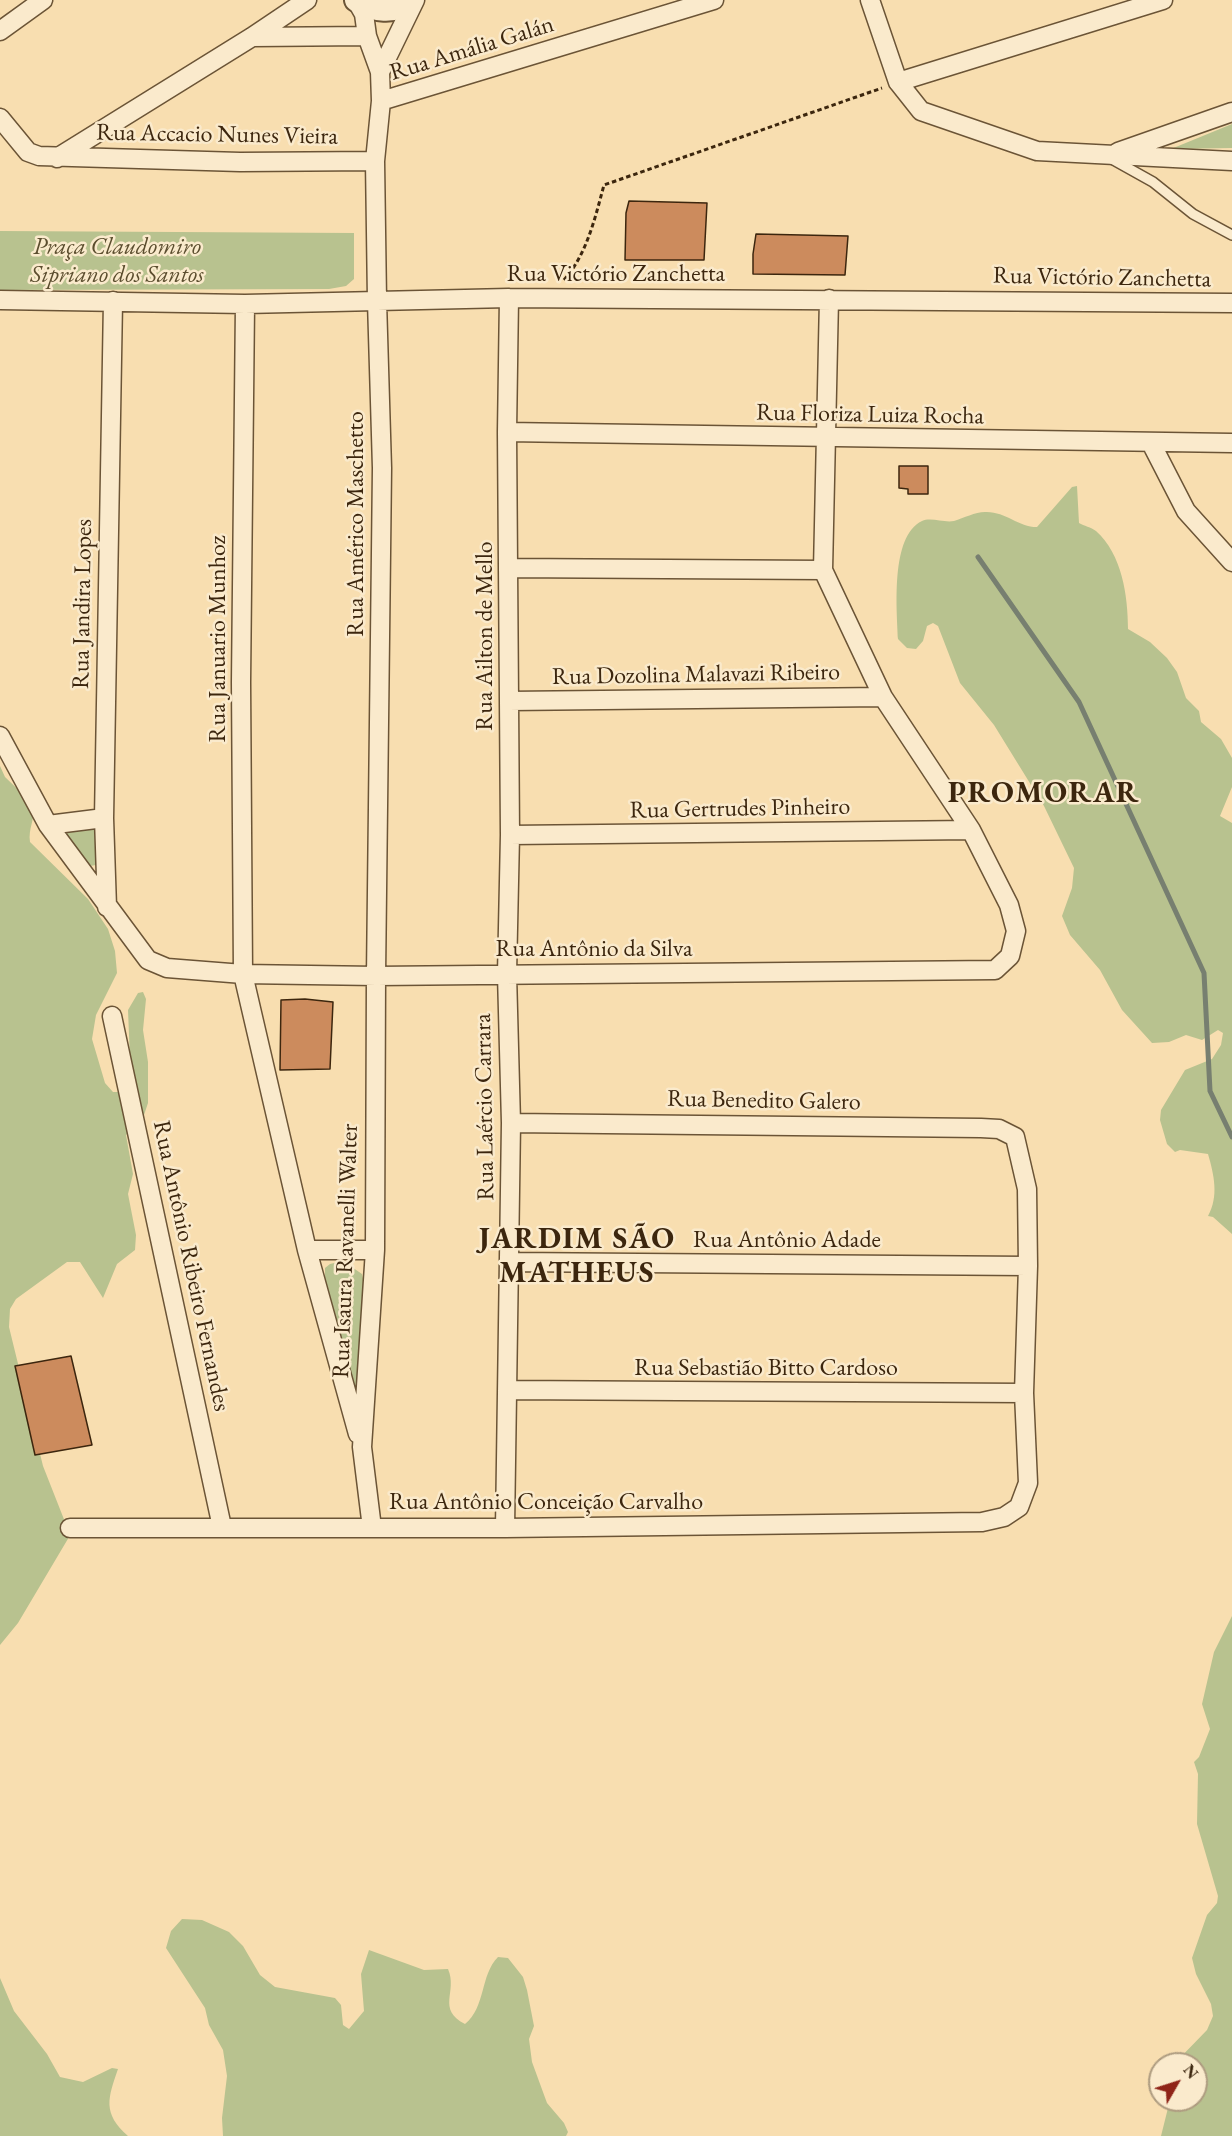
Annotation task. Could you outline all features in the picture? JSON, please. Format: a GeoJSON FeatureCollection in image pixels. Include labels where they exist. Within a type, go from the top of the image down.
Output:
{"type":"FeatureCollection","features":[{"type":"Feature","properties":{"kind":"street"},"geometry":{"type":"LineString","coordinates":[[0,32],[43,0]]}},
{"type":"Feature","properties":{"kind":"street"},"geometry":{"type":"LineString","coordinates":[[57,158],[252,37],[307,0]]}},
{"type":"Feature","properties":{"kind":"street"},"geometry":{"type":"LineString","coordinates":[[356,0],[368,7],[382,10],[396,9],[413,0]]}},
{"type":"Feature","properties":{"kind":"street","name":"Rua Américo Maschetto"},"geometry":{"type":"LineString","coordinates":[[356,0],[364,14],[367,36],[380,72],[381,101],[375,160],[376,301],[382,468],[376,976]]}},
{"type":"Feature","properties":{"kind":"street","name":"Rua Américo Maschetto"},"geometry":{"type":"LineString","coordinates":[[380,72],[413,0]]}},
{"type":"Feature","properties":{"kind":"street","name":"Rua Amália Galán"},"geometry":{"type":"LineString","coordinates":[[381,101],[714,0]]}},
{"type":"Feature","properties":{"kind":"street"},"geometry":{"type":"LineString","coordinates":[[870,0],[898,82],[921,111],[1037,151],[1232,161]]}},
{"type":"Feature","properties":{"kind":"street"},"geometry":{"type":"LineString","coordinates":[[898,82],[1163,0]]}},
{"type":"Feature","properties":{"kind":"street"},"geometry":{"type":"LineString","coordinates":[[252,37],[367,36]]}},
{"type":"Feature","properties":{"kind":"street"},"geometry":{"type":"LineString","coordinates":[[1105,156],[1232,112]]}},
{"type":"Feature","properties":{"kind":"street","name":"Rua Accacio Nunes Vieira"},"geometry":{"type":"LineString","coordinates":[[0,118],[28,152],[39,156],[240,162],[375,160]]}},
{"type":"Feature","properties":{"kind":"street","name":"Rua Victório Zanchetta"},"geometry":{"type":"LineString","coordinates":[[0,300],[244,304],[509,298],[1232,303]]}},
{"type":"Feature","properties":{"kind":"street","name":"Rua Ailton de Mello"},"geometry":{"type":"LineString","coordinates":[[507,974],[510,835],[507,432],[509,298]]}},
{"type":"Feature","properties":{"kind":"street"},"geometry":{"type":"LineString","coordinates":[[829,299],[823,570],[883,697],[971,830]]}},
{"type":"Feature","properties":{"kind":"street","name":"Rua Jandira Lopes"},"geometry":{"type":"LineString","coordinates":[[107,907],[104,818],[112,301]]}},
{"type":"Feature","properties":{"kind":"street","name":"Rua Januario Munhoz"},"geometry":{"type":"LineString","coordinates":[[244,304],[240,682],[243,974],[307,1250],[362,1447]]}},
{"type":"Feature","properties":{"kind":"street","name":"Rua Floriza Luiza Rocha"},"geometry":{"type":"LineString","coordinates":[[507,432],[1232,443]]}},
{"type":"Feature","properties":{"kind":"street"},"geometry":{"type":"LineString","coordinates":[[1150,443],[1186,511],[1232,562]]}},
{"type":"Feature","properties":{"kind":"street"},"geometry":{"type":"LineString","coordinates":[[509,568],[823,570]]}},
{"type":"Feature","properties":{"kind":"street","name":"Rua Dozolina Malavazi Ribeiro"},"geometry":{"type":"LineString","coordinates":[[509,701],[883,697]]}},
{"type":"Feature","properties":{"kind":"street"},"geometry":{"type":"LineString","coordinates":[[0,736],[48,825],[107,907]]}},
{"type":"Feature","properties":{"kind":"street"},"geometry":{"type":"LineString","coordinates":[[48,825],[104,818]]}},
{"type":"Feature","properties":{"kind":"street","name":"Rua Antônio da Silva"},"geometry":{"type":"LineString","coordinates":[[107,907],[148,960],[167,968],[243,974],[376,976],[995,970],[1010,956],[1016,931],[1010,904],[971,830]]}},
{"type":"Feature","properties":{"kind":"street","name":"Rua Gertrudes Pinheiro"},"geometry":{"type":"LineString","coordinates":[[510,835],[971,830]]}},
{"type":"Feature","properties":{"kind":"street","name":"Rua Laércio Carrara"},"geometry":{"type":"LineString","coordinates":[[505,1528],[511,1123],[507,974]]}},
{"type":"Feature","properties":{"kind":"street","name":"Rua Isaura Ravanelli Walter"},"geometry":{"type":"LineString","coordinates":[[372,1528],[362,1447],[375,1250],[376,976]]}},
{"type":"Feature","properties":{"kind":"street","name":"Rua Antônio Ribeiro Fernandes"},"geometry":{"type":"LineString","coordinates":[[112,1016],[222,1527]]}},
{"type":"Feature","properties":{"kind":"street","name":"Rua Benedito Galero"},"geometry":{"type":"LineString","coordinates":[[511,1123],[999,1129],[1015,1137],[1027,1189],[1028,1266]]}},
{"type":"Feature","properties":{"kind":"street"},"geometry":{"type":"LineString","coordinates":[[307,1250],[375,1250]]}},
{"type":"Feature","properties":{"kind":"street","name":"Rua Antônio Adade"},"geometry":{"type":"LineString","coordinates":[[510,1262],[1028,1266]]}},
{"type":"Feature","properties":{"kind":"street"},"geometry":{"type":"LineString","coordinates":[[1024,1393],[1028,1266]]}},
{"type":"Feature","properties":{"kind":"street","name":"Rua Sebastião Bitto Cardoso"},"geometry":{"type":"LineString","coordinates":[[507,1390],[1024,1393]]}},
{"type":"Feature","properties":{"kind":"street","name":"Rua Antônio Conceição Carvalho"},"geometry":{"type":"LineString","coordinates":[[70,1528],[505,1528],[982,1522],[1004,1517],[1019,1507],[1028,1483],[1024,1393]]}},
{"type":"Feature","properties":{"kind":"lane"},"geometry":{"type":"LineString","coordinates":[[1105,156],[1153,182],[1194,214],[1232,235]]}},
{"type":"Feature","properties":{"kind":"path"},"geometry":{"type":"LineString","coordinates":[[549,298],[572,270],[590,233],[604,185],[898,82]]}},
{"type":"Feature","properties":{"kind":"green space"},"geometry":{"type":"Polygon","coordinates":[[[1232,124],[1232,148],[1171,149],[1232,124]]]}},
{"type":"Feature","properties":{"kind":"green space","name":"Praça Claudomiro Sipriano dos Santos"},"geometry":{"type":"Polygon","coordinates":[[[0,231],[354,233],[354,279],[346,286],[329,289],[0,290],[0,231]]]}},
{"type":"Feature","properties":{"kind":"green space"},"geometry":{"type":"Polygon","coordinates":[[[1077,486],[1079,523],[1092,528],[1105,540],[1118,563],[1127,603],[1128,629],[1150,642],[1167,658],[1177,672],[1186,698],[1199,711],[1201,722],[1221,739],[1232,758],[1232,787],[1220,816],[1232,823],[1232,1234],[1213,1217],[1208,1216],[1213,1201],[1214,1178],[1208,1154],[1180,1150],[1175,1152],[1167,1144],[1160,1120],[1161,1110],[1185,1070],[1212,1059],[1221,1045],[1223,1033],[1218,1030],[1202,1040],[1186,1035],[1169,1042],[1152,1043],[1122,1010],[1100,970],[1070,935],[1062,916],[1072,888],[1074,868],[1044,806],[994,725],[960,683],[938,626],[933,623],[927,626],[923,641],[916,649],[907,648],[898,639],[897,593],[900,557],[912,529],[926,520],[954,521],[985,512],[999,514],[1024,525],[1037,527],[1072,487],[1077,486]]]}},
{"type":"Feature","properties":{"kind":"green space"},"geometry":{"type":"Polygon","coordinates":[[[0,766],[5,777],[34,805],[30,842],[88,899],[108,929],[115,951],[117,973],[96,1015],[92,1039],[105,1083],[113,1092],[123,1092],[131,1085],[128,1010],[138,993],[143,992],[146,999],[143,1030],[148,1062],[148,1103],[143,1118],[126,1135],[133,1174],[128,1194],[136,1235],[135,1250],[117,1264],[103,1298],[80,1262],[67,1262],[16,1299],[10,1309],[9,1327],[43,1466],[67,1527],[72,1532],[18,1623],[0,1645],[0,766]]]}},
{"type":"Feature","properties":{"kind":"green space"},"geometry":{"type":"Polygon","coordinates":[[[95,826],[96,865],[84,867],[62,834],[95,826]]]}},
{"type":"Feature","properties":{"kind":"green space"},"geometry":{"type":"Polygon","coordinates":[[[343,1261],[362,1274],[364,1283],[363,1396],[349,1399],[325,1282],[325,1268],[330,1264],[343,1261]]]}},
{"type":"Feature","properties":{"kind":"green space"},"geometry":{"type":"Polygon","coordinates":[[[1232,1616],[1232,2136],[1161,2136],[1167,2112],[1208,2112],[1208,2052],[1186,2052],[1207,2030],[1213,2016],[1211,2004],[1196,1974],[1192,1958],[1207,1915],[1217,1903],[1218,1896],[1197,1824],[1198,1774],[1194,1762],[1199,1757],[1210,1729],[1202,1704],[1214,1652],[1232,1616]]]}},
{"type":"Feature","properties":{"kind":"green space"},"geometry":{"type":"Polygon","coordinates":[[[182,1919],[202,1920],[229,1932],[243,1946],[260,1975],[275,1987],[335,1998],[341,2005],[343,2025],[349,2029],[364,2011],[361,1974],[369,1950],[424,1970],[448,1969],[451,1985],[450,2006],[456,2018],[465,2024],[476,2009],[492,1964],[498,1957],[508,1958],[523,1977],[527,1990],[534,2026],[529,2039],[532,2062],[547,2103],[564,2123],[568,2132],[566,2136],[223,2136],[222,2118],[227,2076],[223,2050],[209,2025],[205,2008],[166,1948],[171,1931],[182,1919]]]}},
{"type":"Feature","properties":{"kind":"green space"},"geometry":{"type":"Polygon","coordinates":[[[0,1978],[14,2011],[47,2054],[60,2077],[83,2082],[112,2068],[118,2069],[110,2097],[111,2112],[114,2120],[128,2136],[0,2136],[0,1978]]]}},
{"type":"Feature","properties":{"kind":"building"},"geometry":{"type":"Polygon","coordinates":[[[629,201],[707,203],[704,260],[625,260],[626,213],[629,201]]]}},
{"type":"Feature","properties":{"kind":"building"},"geometry":{"type":"Polygon","coordinates":[[[756,234],[848,236],[845,275],[753,274],[756,234]]]}},
{"type":"Feature","properties":{"kind":"building"},"geometry":{"type":"Polygon","coordinates":[[[899,466],[928,466],[928,494],[908,494],[908,489],[899,488],[899,466]]]}},
{"type":"Feature","properties":{"kind":"building"},"geometry":{"type":"Polygon","coordinates":[[[305,999],[333,1002],[330,1069],[280,1070],[281,1000],[305,999]]]}},
{"type":"Feature","properties":{"kind":"building"},"geometry":{"type":"Polygon","coordinates":[[[71,1356],[92,1445],[35,1455],[15,1366],[71,1356]]]}},
{"type":"Feature","properties":{"kind":"waterway"},"geometry":{"type":"LineString","coordinates":[[978,557],[1079,702],[1204,973],[1210,1091],[1232,1137]]}},
{"type":"Feature","properties":{"kind":"district","name":"PROMORAR"},"geometry":{"type":"Point","coordinates":[1044,794]}},
{"type":"Feature","properties":{"kind":"district","name":"JARDIM SÃO MATHEUS"},"geometry":{"type":"Point","coordinates":[577,1257]}}]}
